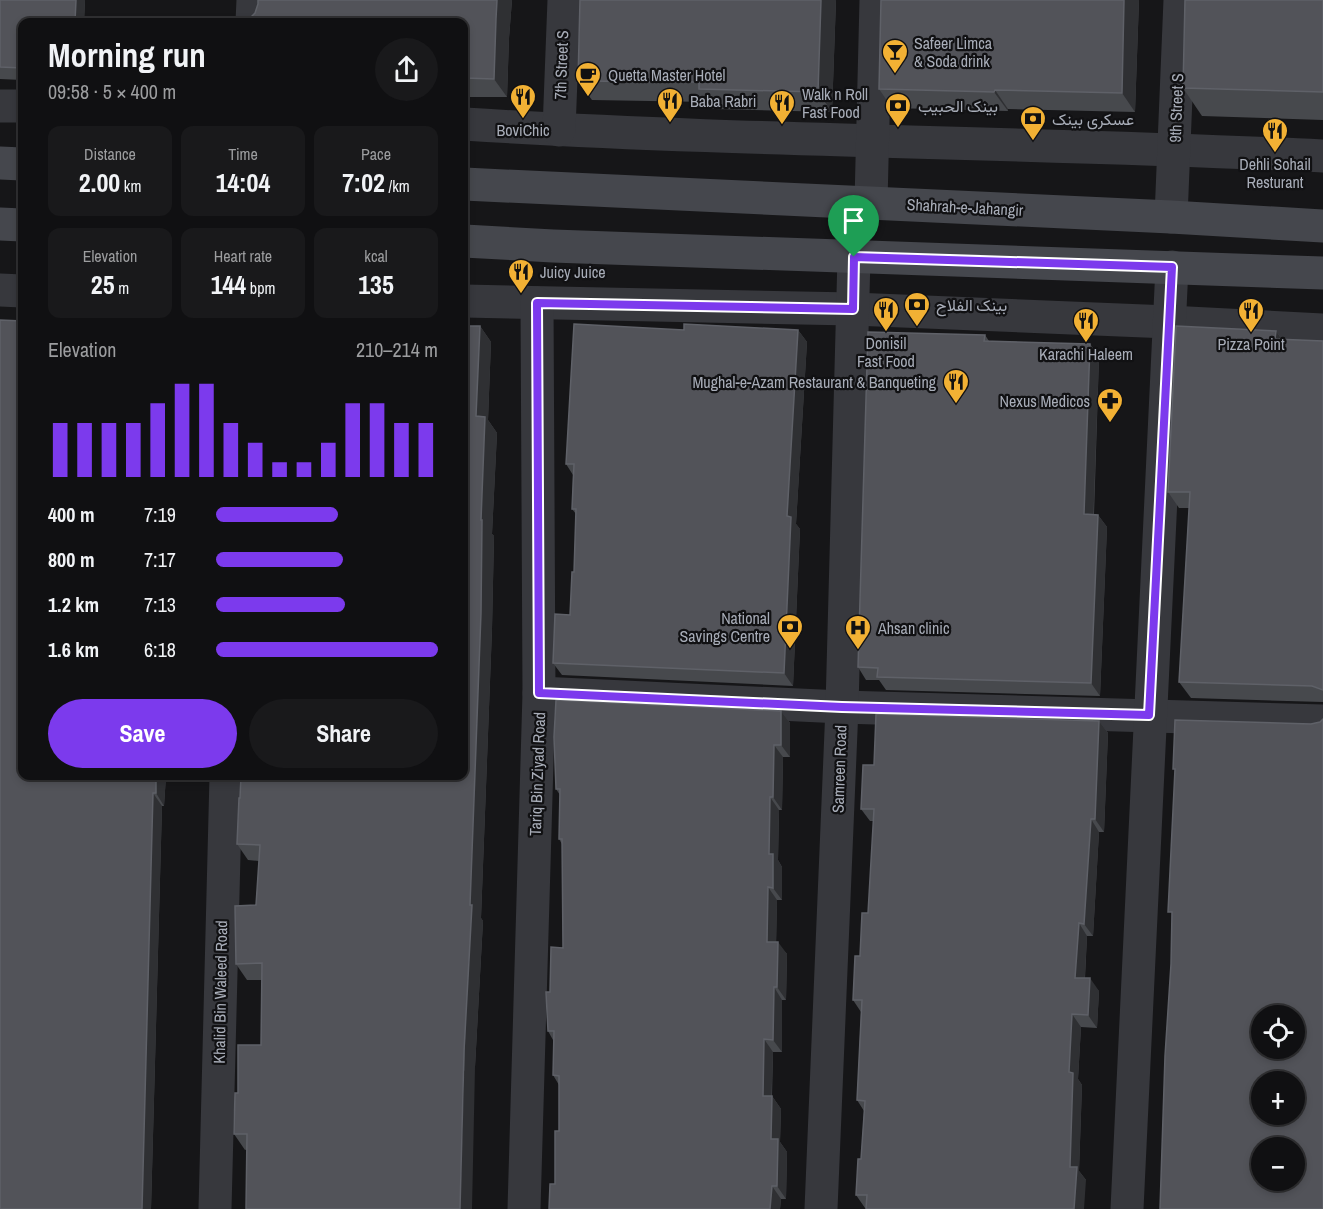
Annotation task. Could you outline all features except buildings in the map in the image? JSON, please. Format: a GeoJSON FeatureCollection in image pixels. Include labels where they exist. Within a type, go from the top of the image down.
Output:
{"type":"FeatureCollection","features":[{"type":"Feature","properties":{"kind":"main road"},"geometry":{"type":"LineString","coordinates":[[0,163],[18,164]]}},
{"type":"Feature","properties":{"kind":"main road","name":"Shahrah-e-Jahangir"},"geometry":{"type":"LineString","coordinates":[[468,184],[871,202],[1323,226]]}},
{"type":"Feature","properties":{"kind":"main road"},"geometry":{"type":"LineString","coordinates":[[0,224],[18,225]]}},
{"type":"Feature","properties":{"kind":"main road"},"geometry":{"type":"LineString","coordinates":[[468,241],[1323,273]]}},
{"type":"Feature","properties":{"kind":"street"},"geometry":{"type":"LineString","coordinates":[[252,18],[253,0]]}},
{"type":"Feature","properties":{"kind":"street","name":"7th Street S"},"geometry":{"type":"LineString","coordinates":[[559,130],[564,0]]}},
{"type":"Feature","properties":{"kind":"street"},"geometry":{"type":"LineString","coordinates":[[871,202],[876,0]]}},
{"type":"Feature","properties":{"kind":"street","name":"9th Street S"},"geometry":{"type":"LineString","coordinates":[[1171,217],[1180,0]]}},
{"type":"Feature","properties":{"kind":"street"},"geometry":{"type":"LineString","coordinates":[[0,106],[18,106]]}},
{"type":"Feature","properties":{"kind":"street"},"geometry":{"type":"LineString","coordinates":[[468,124],[559,130],[1174,149],[1323,156]]}},
{"type":"Feature","properties":{"kind":"street","name":"Samreen Road"},"geometry":{"type":"LineString","coordinates":[[821,1209],[842,707],[854,257]]}},
{"type":"Feature","properties":{"kind":"street"},"geometry":{"type":"LineString","coordinates":[[1127,1209],[1172,267]]}},
{"type":"Feature","properties":{"kind":"street"},"geometry":{"type":"LineString","coordinates":[[0,290],[18,291]]}},
{"type":"Feature","properties":{"kind":"street"},"geometry":{"type":"LineString","coordinates":[[468,301],[853,309],[1323,330]]}},
{"type":"Feature","properties":{"kind":"street","name":"Tariq Bin Ziyad Road"},"geometry":{"type":"LineString","coordinates":[[524,1209],[539,693],[537,303]]}},
{"type":"Feature","properties":{"kind":"street"},"geometry":{"type":"LineString","coordinates":[[539,693],[842,707],[1323,721]]}},
{"type":"Feature","properties":{"kind":"street","name":"Khalid Bin Waleed Road"},"geometry":{"type":"LineString","coordinates":[[215,1209],[226,780]]}},
{"type":"Feature","properties":{"kind":"place","name":"Safeer Limca & Soda drink"},"geometry":{"type":"Point","coordinates":[895,75]}},
{"type":"Feature","properties":{"kind":"place","name":"Quetta Master Hotel"},"geometry":{"type":"Point","coordinates":[588,98]}},
{"type":"Feature","properties":{"kind":"place","name":"BoviChic"},"geometry":{"type":"Point","coordinates":[523,120]}},
{"type":"Feature","properties":{"kind":"place","name":"Baba Rabri"},"geometry":{"type":"Point","coordinates":[670,124]}},
{"type":"Feature","properties":{"kind":"place","name":"Walk n Roll Fast Food"},"geometry":{"type":"Point","coordinates":[782,126]}},
{"type":"Feature","properties":{"kind":"place","name":"بينک الحبيب"},"geometry":{"type":"Point","coordinates":[898,129]}},
{"type":"Feature","properties":{"kind":"place","name":"عسکری بینک"},"geometry":{"type":"Point","coordinates":[1033,142]}},
{"type":"Feature","properties":{"kind":"place","name":"Dehli Sohail Resturant"},"geometry":{"type":"Point","coordinates":[1275,154]}},
{"type":"Feature","properties":{"kind":"place","name":"Juicy Juice"},"geometry":{"type":"Point","coordinates":[521,295]}},
{"type":"Feature","properties":{"kind":"place","name":"بینک الفلاح"},"geometry":{"type":"Point","coordinates":[917,328]}},
{"type":"Feature","properties":{"kind":"place","name":"Donisil Fast Food"},"geometry":{"type":"Point","coordinates":[886,333]}},
{"type":"Feature","properties":{"kind":"place","name":"Pizza Point"},"geometry":{"type":"Point","coordinates":[1251,334]}},
{"type":"Feature","properties":{"kind":"place","name":"Karachi Haleem"},"geometry":{"type":"Point","coordinates":[1086,344]}},
{"type":"Feature","properties":{"kind":"place","name":"Mughal-e-Azam Restaurant & Banqueting"},"geometry":{"type":"Point","coordinates":[956,405]}},
{"type":"Feature","properties":{"kind":"place","name":"Nexus Medicos"},"geometry":{"type":"Point","coordinates":[1110,424]}},
{"type":"Feature","properties":{"kind":"place","name":"National Savings Centre"},"geometry":{"type":"Point","coordinates":[790,650]}},
{"type":"Feature","properties":{"kind":"place","name":"Ahsan clinic"},"geometry":{"type":"Point","coordinates":[858,651]}},
{"type":"Feature","properties":{"kind":"route"},"geometry":{"type":"LineString","coordinates":[[854,257],[1172,267],[1149,715],[842,707],[539,693],[537,303],[853,309],[854,257]]}}]}
